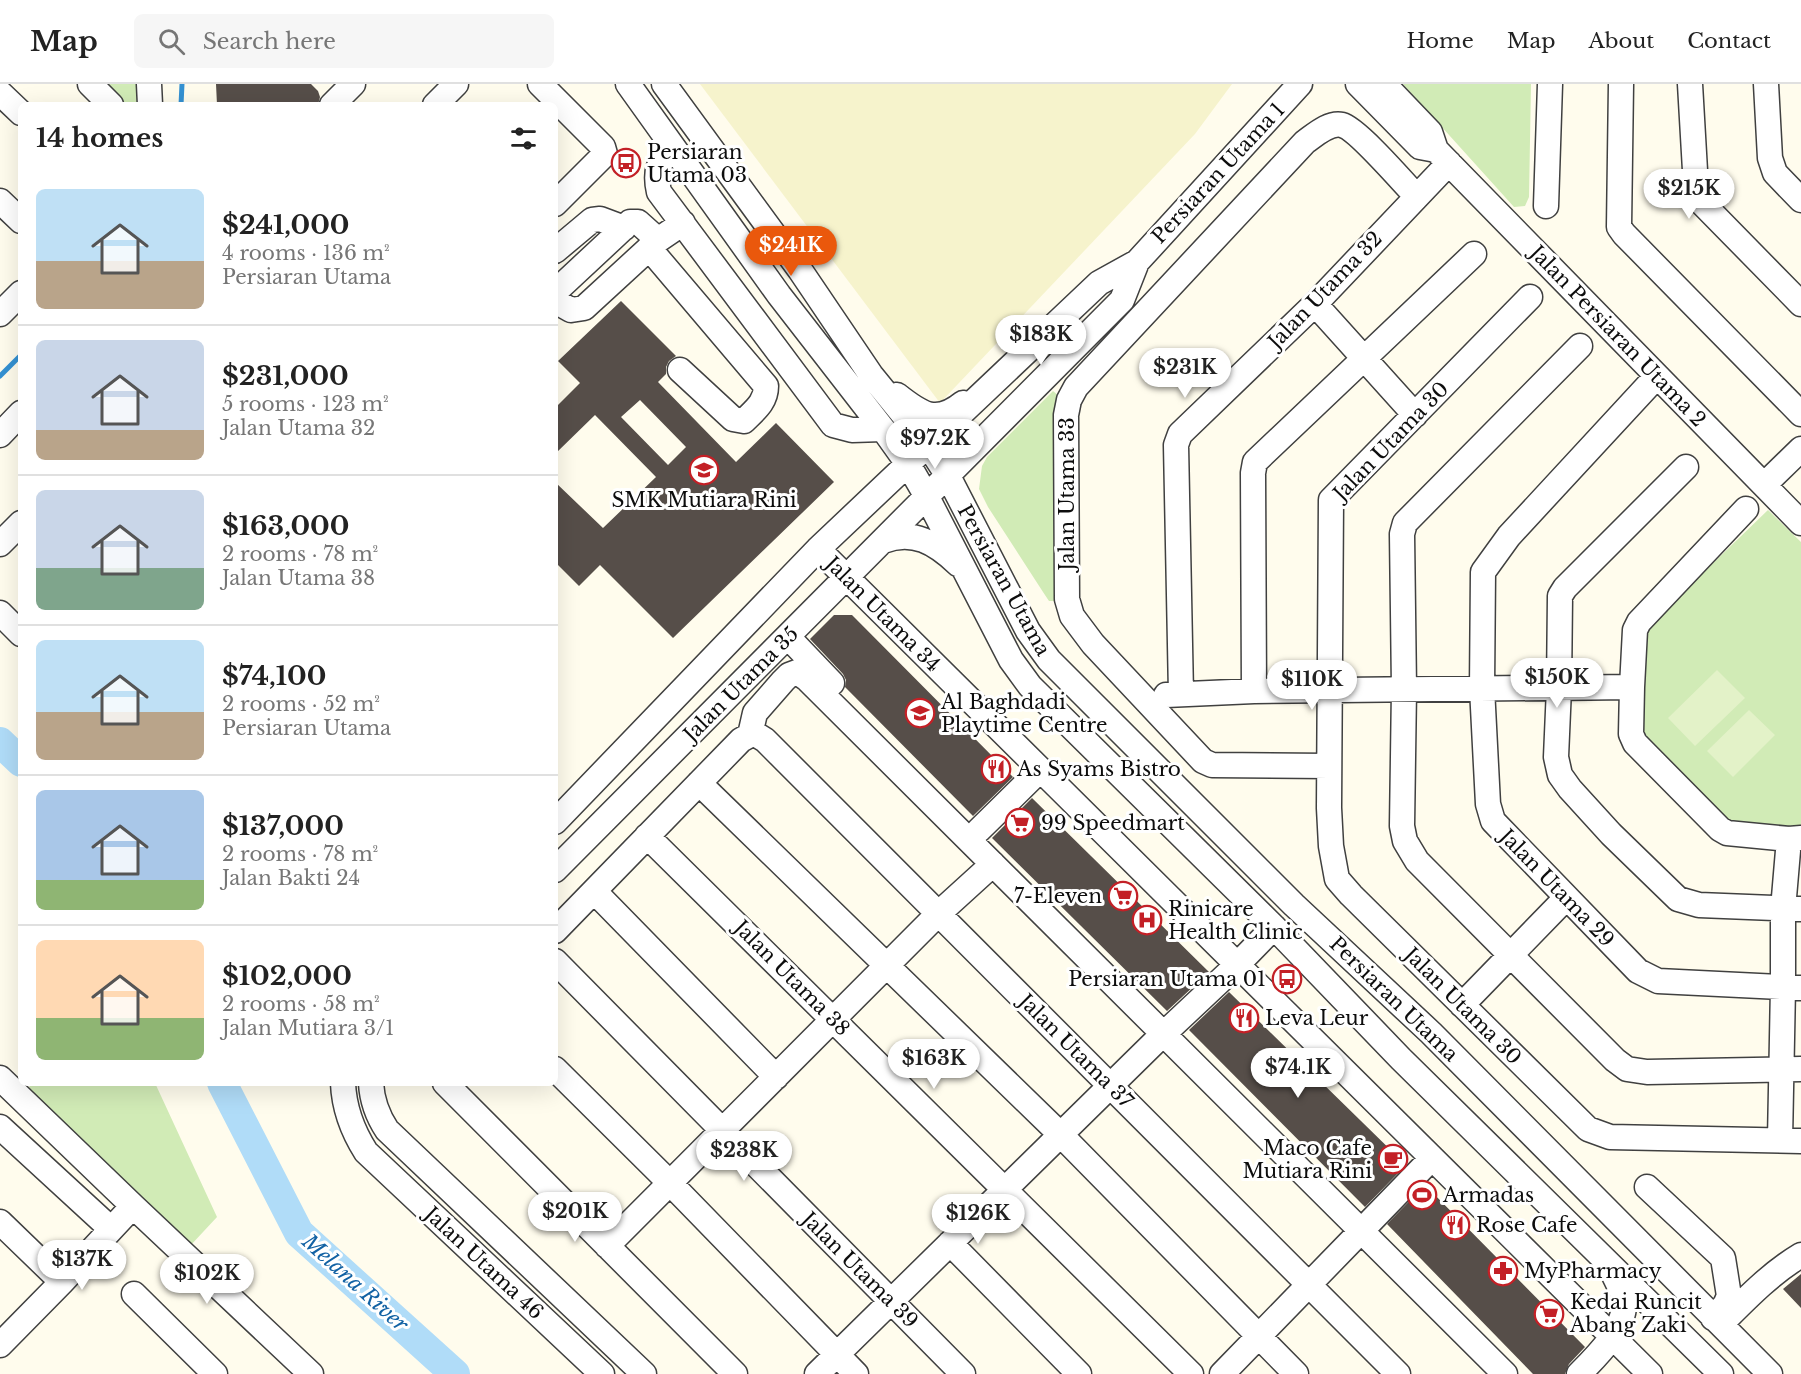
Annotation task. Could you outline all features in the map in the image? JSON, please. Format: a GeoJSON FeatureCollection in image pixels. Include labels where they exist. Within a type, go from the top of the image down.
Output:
{"type":"FeatureCollection","features":[{"type":"Feature","properties":{"kind":"street"},"geometry":{"type":"LineString","coordinates":[[90,84],[108,102]]}},
{"type":"Feature","properties":{"kind":"street"},"geometry":{"type":"LineString","coordinates":[[149,84],[150,102]]}},
{"type":"Feature","properties":{"kind":"street"},"geometry":{"type":"LineString","coordinates":[[438,102],[456,84]]}},
{"type":"Feature","properties":{"kind":"street","name":"Persiaran Utama"},"geometry":{"type":"LineString","coordinates":[[628,84],[779,295],[908,464],[1011,660],[1030,686],[1274,927],[1401,1059],[1721,1374]]}},
{"type":"Feature","properties":{"kind":"street","name":"Persiaran Utama"},"geometry":{"type":"LineString","coordinates":[[664,84],[800,270],[871,375],[928,445],[948,476],[1028,631],[1049,660],[1294,905],[1431,1033],[1770,1374]]}},
{"type":"Feature","properties":{"kind":"street","name":"Jalan Persiaran Utama 2"},"geometry":{"type":"LineString","coordinates":[[1358,84],[1420,147],[1442,157]]}},
{"type":"Feature","properties":{"kind":"street","name":"Jalan Persiaran Utama 2"},"geometry":{"type":"LineString","coordinates":[[1384,84],[1430,132],[1442,157],[1801,523]]}},
{"type":"Feature","properties":{"kind":"street"},"geometry":{"type":"LineString","coordinates":[[1546,206],[1550,84]]}},
{"type":"Feature","properties":{"kind":"street"},"geometry":{"type":"LineString","coordinates":[[1621,84],[1619,227],[1801,414]]}},
{"type":"Feature","properties":{"kind":"street"},"geometry":{"type":"LineString","coordinates":[[1690,84],[1698,199],[1801,304]]}},
{"type":"Feature","properties":{"kind":"street"},"geometry":{"type":"LineString","coordinates":[[1766,84],[1770,158],[1775,173],[1801,200]]}},
{"type":"Feature","properties":{"kind":"street","name":"Persiaran Utama 1"},"geometry":{"type":"LineString","coordinates":[[908,464],[1099,283],[1137,262],[1302,85]]}},
{"type":"Feature","properties":{"kind":"street"},"geometry":{"type":"LineString","coordinates":[[0,93],[18,110]]}},
{"type":"Feature","properties":{"kind":"street"},"geometry":{"type":"LineString","coordinates":[[558,109],[603,147],[605,154],[558,201]]}},
{"type":"Feature","properties":{"kind":"street","name":"Jalan Utama 33"},"geometry":{"type":"LineString","coordinates":[[1329,766],[1212,765],[1203,760],[1093,644],[1072,616],[1067,599],[1066,415],[1069,400],[1076,387],[1305,142],[1317,133],[1328,127],[1343,125],[1358,135],[1416,196]]}},
{"type":"Feature","properties":{"kind":"street"},"geometry":{"type":"LineString","coordinates":[[672,146],[658,165],[656,178],[659,192],[833,425],[852,430],[883,429]]}},
{"type":"Feature","properties":{"kind":"street","name":"Jalan Utama 32"},"geometry":{"type":"LineString","coordinates":[[1181,694],[1176,445],[1180,434],[1315,304],[1416,196],[1442,157]]}},
{"type":"Feature","properties":{"kind":"street"},"geometry":{"type":"LineString","coordinates":[[558,248],[592,220],[600,219],[624,228]]}},
{"type":"Feature","properties":{"kind":"street"},"geometry":{"type":"LineString","coordinates":[[558,288],[630,222],[638,222],[766,386],[766,395],[744,421],[733,419],[680,370]]}},
{"type":"Feature","properties":{"kind":"street"},"geometry":{"type":"LineString","coordinates":[[558,303],[571,310],[584,308],[654,244],[683,223]]}},
{"type":"Feature","properties":{"kind":"street"},"geometry":{"type":"LineString","coordinates":[[1254,691],[1253,473],[1255,462],[1474,254]]}},
{"type":"Feature","properties":{"kind":"street","name":"Persiaran Utama 1"},"geometry":{"type":"LineString","coordinates":[[927,497],[1122,300],[1137,262]]}},
{"type":"Feature","properties":{"kind":"street"},"geometry":{"type":"LineString","coordinates":[[0,314],[18,296]]}},
{"type":"Feature","properties":{"kind":"street","name":"Jalan Utama 30"},"geometry":{"type":"LineString","coordinates":[[1530,297],[1331,500],[1329,808],[1331,846],[1337,879],[1588,1129],[1610,1137],[1790,1140],[1792,909],[1795,838]]}},
{"type":"Feature","properties":{"kind":"street"},"geometry":{"type":"LineString","coordinates":[[1315,304],[1415,415]]}},
{"type":"Feature","properties":{"kind":"street"},"geometry":{"type":"LineString","coordinates":[[1580,346],[1405,523],[1402,534],[1404,689],[1402,826],[1405,841],[1417,861],[1615,1060],[1627,1069],[1647,1072],[1792,1069]]}},
{"type":"Feature","properties":{"kind":"street"},"geometry":{"type":"LineString","coordinates":[[871,375],[915,409],[938,416],[952,411],[1019,359]]}},
{"type":"Feature","properties":{"kind":"street","name":"Jalan Utama 29"},"geometry":{"type":"LineString","coordinates":[[1657,376],[1509,536],[1483,572],[1482,688],[1488,804],[1493,821],[1638,971],[1658,981],[1792,988]]}},
{"type":"Feature","properties":{"kind":"street"},"geometry":{"type":"LineString","coordinates":[[0,435],[18,416]]}},
{"type":"Feature","properties":{"kind":"street"},"geometry":{"type":"LineString","coordinates":[[1764,485],[1801,449]]}},
{"type":"Feature","properties":{"kind":"street","name":"Jalan Utama 35"},"geometry":{"type":"LineString","coordinates":[[558,819],[818,549],[908,464]]}},
{"type":"Feature","properties":{"kind":"street"},"geometry":{"type":"LineString","coordinates":[[1686,467],[1565,588],[1560,596],[1556,757],[1560,775],[1611,834],[1678,899],[1699,905],[1792,909]]}},
{"type":"Feature","properties":{"kind":"street","name":"Jalan Utama 35"},"geometry":{"type":"LineString","coordinates":[[558,867],[927,497]]}},
{"type":"Feature","properties":{"kind":"street"},"geometry":{"type":"LineString","coordinates":[[1746,509],[1639,622],[1635,630],[1631,734],[1635,743],[1720,829],[1727,832],[1795,838]]}},
{"type":"Feature","properties":{"kind":"street"},"geometry":{"type":"LineString","coordinates":[[0,543],[18,526]]}},
{"type":"Feature","properties":{"kind":"street"},"geometry":{"type":"LineString","coordinates":[[883,541],[895,536],[916,538],[943,549],[963,568]]}},
{"type":"Feature","properties":{"kind":"street","name":"Jalan Utama 34"},"geometry":{"type":"LineString","coordinates":[[818,549],[1650,1374]]}},
{"type":"Feature","properties":{"kind":"street"},"geometry":{"type":"LineString","coordinates":[[0,613],[18,630]]}},
{"type":"Feature","properties":{"kind":"street"},"geometry":{"type":"LineString","coordinates":[[788,638],[979,830],[1167,1031]]}},
{"type":"Feature","properties":{"kind":"street"},"geometry":{"type":"LineString","coordinates":[[558,928],[741,740],[750,735],[755,713],[789,675],[797,672],[807,679],[993,864],[1167,1031],[1364,1228],[1505,1374]]}},
{"type":"Feature","properties":{"kind":"street"},"geometry":{"type":"LineString","coordinates":[[1142,696],[1254,691],[1632,687]]}},
{"type":"Feature","properties":{"kind":"street","name":"Jalan Utama 37"},"geometry":{"type":"LineString","coordinates":[[750,735],[757,735],[765,740],[1398,1374]]}},
{"type":"Feature","properties":{"kind":"street"},"geometry":{"type":"LineString","coordinates":[[979,830],[1040,770]]}},
{"type":"Feature","properties":{"kind":"street"},"geometry":{"type":"LineString","coordinates":[[699,783],[1061,1135],[1296,1374]]}},
{"type":"Feature","properties":{"kind":"street","name":"Jalan Utama 38"},"geometry":{"type":"LineString","coordinates":[[647,836],[1191,1374]]}},
{"type":"Feature","properties":{"kind":"street"},"geometry":{"type":"LineString","coordinates":[[607,1246],[938,914],[993,864]]}},
{"type":"Feature","properties":{"kind":"street"},"geometry":{"type":"LineString","coordinates":[[594,891],[776,1077]]}},
{"type":"Feature","properties":{"kind":"street"},"geometry":{"type":"LineString","coordinates":[[1462,1005],[1566,898]]}},
{"type":"Feature","properties":{"kind":"street"},"geometry":{"type":"LineString","coordinates":[[817,1374],[1167,1031],[1238,965],[1274,927]]}},
{"type":"Feature","properties":{"kind":"street","name":"Jalan Utama 39"},"geometry":{"type":"LineString","coordinates":[[558,964],[963,1374]]}},
{"type":"Feature","properties":{"kind":"street"},"geometry":{"type":"LineString","coordinates":[[558,1073],[670,1183],[856,1374]]}},
{"type":"Feature","properties":{"kind":"street"},"geometry":{"type":"LineString","coordinates":[[0,1078],[311,1374]]}},
{"type":"Feature","properties":{"kind":"street","name":"Jalan Utama 46"},"geometry":{"type":"LineString","coordinates":[[344,1086],[345,1105],[355,1134],[366,1152],[602,1374]]}},
{"type":"Feature","properties":{"kind":"street","name":"Jalan Utama 46"},"geometry":{"type":"LineString","coordinates":[[371,1086],[376,1113],[387,1130],[644,1374]]}},
{"type":"Feature","properties":{"kind":"street"},"geometry":{"type":"LineString","coordinates":[[449,1086],[735,1374]]}},
{"type":"Feature","properties":{"kind":"street"},"geometry":{"type":"LineString","coordinates":[[4,1140],[111,1229]]}},
{"type":"Feature","properties":{"kind":"street"},"geometry":{"type":"LineString","coordinates":[[1222,1374],[1432,1158]]}},
{"type":"Feature","properties":{"kind":"street"},"geometry":{"type":"LineString","coordinates":[[1647,1187],[1723,1258],[1729,1296],[1716,1321]]}},
{"type":"Feature","properties":{"kind":"street"},"geometry":{"type":"LineString","coordinates":[[3,1335],[62,1282],[133,1206]]}},
{"type":"Feature","properties":{"kind":"street"},"geometry":{"type":"LineString","coordinates":[[0,1222],[62,1282]]}},
{"type":"Feature","properties":{"kind":"street"},"geometry":{"type":"LineString","coordinates":[[1364,1228],[1519,1374]]}},
{"type":"Feature","properties":{"kind":"street"},"geometry":{"type":"LineString","coordinates":[[950,1243],[1079,1374]]}},
{"type":"Feature","properties":{"kind":"street"},"geometry":{"type":"LineString","coordinates":[[1716,1321],[1801,1256]]}},
{"type":"Feature","properties":{"kind":"street"},"geometry":{"type":"LineString","coordinates":[[1579,1374],[1613,1337],[1622,1315],[1624,1302],[1607,1261]]}},
{"type":"Feature","properties":{"kind":"street"},"geometry":{"type":"LineString","coordinates":[[134,1293],[215,1374]]}},
{"type":"Feature","properties":{"kind":"shaded area"},"geometry":{"type":"Polygon","coordinates":[[[700,84],[1232,84],[1195,134],[940,403],[700,84]]]}},
{"type":"Feature","properties":{"kind":"green space"},"geometry":{"type":"Polygon","coordinates":[[[106,84],[146,84],[147,102],[124,102],[106,84]]]}},
{"type":"Feature","properties":{"kind":"green space"},"geometry":{"type":"Polygon","coordinates":[[[1403,84],[1531,84],[1529,197],[1525,206],[1514,207],[1403,84]]]}},
{"type":"Feature","properties":{"kind":"green space"},"geometry":{"type":"Polygon","coordinates":[[[1053,391],[1059,396],[1057,601],[1049,601],[988,507],[979,489],[982,466],[987,457],[1053,391]]]}},
{"type":"Feature","properties":{"kind":"green space"},"geometry":{"type":"Polygon","coordinates":[[[1768,510],[1801,542],[1801,828],[1729,827],[1642,739],[1645,629],[1768,510]]]}},
{"type":"Feature","properties":{"kind":"green space"},"geometry":{"type":"Polygon","coordinates":[[[1717,670],[1745,698],[1695,746],[1668,718],[1717,670]]]}},
{"type":"Feature","properties":{"kind":"green space"},"geometry":{"type":"Polygon","coordinates":[[[1749,710],[1775,735],[1733,777],[1707,751],[1749,710]]]}},
{"type":"Feature","properties":{"kind":"green space"},"geometry":{"type":"Polygon","coordinates":[[[30,1086],[156,1086],[217,1217],[190,1246],[29,1090],[30,1086]]]}},
{"type":"Feature","properties":{"kind":"building"},"geometry":{"type":"Polygon","coordinates":[[[216,84],[311,84],[320,97],[319,102],[217,102],[216,84]]]}},
{"type":"Feature","properties":{"kind":"building"},"geometry":{"type":"Polygon","coordinates":[[[621,301],[676,356],[669,361],[666,374],[658,382],[736,462],[776,423],[834,482],[673,638],[600,565],[579,586],[558,565],[558,485],[603,528],[656,477],[595,415],[558,451],[558,405],[580,383],[558,361],[621,301]],[[640,400],[621,417],[668,465],[686,447],[640,400]]]}},
{"type":"Feature","properties":{"kind":"building"},"geometry":{"type":"Polygon","coordinates":[[[834,615],[852,615],[1013,777],[973,816],[845,687],[846,680],[843,674],[810,639],[834,615]]]}},
{"type":"Feature","properties":{"kind":"building"},"geometry":{"type":"Polygon","coordinates":[[[1032,798],[1209,972],[1167,1011],[992,838],[1032,798]]]}},
{"type":"Feature","properties":{"kind":"building"},"geometry":{"type":"Polygon","coordinates":[[[1229,992],[1406,1165],[1365,1207],[1189,1030],[1229,992]]]}},
{"type":"Feature","properties":{"kind":"building"},"geometry":{"type":"Polygon","coordinates":[[[1425,1185],[1585,1347],[1569,1364],[1565,1374],[1533,1374],[1387,1224],[1425,1185]]]}},
{"type":"Feature","properties":{"kind":"building"},"geometry":{"type":"Polygon","coordinates":[[[1801,1274],[1801,1308],[1783,1289],[1801,1274]]]}},
{"type":"Feature","properties":{"kind":"waterway"},"geometry":{"type":"LineString","coordinates":[[181,102],[182,84]]}},
{"type":"Feature","properties":{"kind":"waterway"},"geometry":{"type":"LineString","coordinates":[[0,376],[18,358]]}},
{"type":"Feature","properties":{"kind":"waterway","name":"Melana River"},"geometry":{"type":"LineString","coordinates":[[0,742],[18,759]]}},
{"type":"Feature","properties":{"kind":"waterway","name":"Melana River"},"geometry":{"type":"LineString","coordinates":[[224,1086],[299,1233],[455,1374]]}},
{"type":"Feature","properties":{"kind":"place","name":"Persiaran Utama 03"},"geometry":{"type":"Point","coordinates":[626,163]}},
{"type":"Feature","properties":{"kind":"place","name":"SMK Mutiara Rini"},"geometry":{"type":"Point","coordinates":[704,470]}},
{"type":"Feature","properties":{"kind":"place","name":"Al Baghdadi Playtime Centre"},"geometry":{"type":"Point","coordinates":[920,713]}},
{"type":"Feature","properties":{"kind":"place","name":"As Syams Bistro"},"geometry":{"type":"Point","coordinates":[996,769]}},
{"type":"Feature","properties":{"kind":"place","name":"99 Speedmart"},"geometry":{"type":"Point","coordinates":[1020,823]}},
{"type":"Feature","properties":{"kind":"place","name":"7-Eleven"},"geometry":{"type":"Point","coordinates":[1123,896]}},
{"type":"Feature","properties":{"kind":"place","name":"Rinicare Health Clinic"},"geometry":{"type":"Point","coordinates":[1147,920]}},
{"type":"Feature","properties":{"kind":"place","name":"Persiaran Utama 01"},"geometry":{"type":"Point","coordinates":[1287,979]}},
{"type":"Feature","properties":{"kind":"place","name":"Leva Leur"},"geometry":{"type":"Point","coordinates":[1244,1018]}},
{"type":"Feature","properties":{"kind":"place","name":"Maco Cafe Mutiara Rini"},"geometry":{"type":"Point","coordinates":[1393,1159]}},
{"type":"Feature","properties":{"kind":"place","name":"Armadas"},"geometry":{"type":"Point","coordinates":[1422,1195]}},
{"type":"Feature","properties":{"kind":"place","name":"Rose Cafe"},"geometry":{"type":"Point","coordinates":[1455,1225]}},
{"type":"Feature","properties":{"kind":"place","name":"MyPharmacy"},"geometry":{"type":"Point","coordinates":[1503,1271]}},
{"type":"Feature","properties":{"kind":"place","name":"Kedai Runcit Abang Zaki"},"geometry":{"type":"Point","coordinates":[1549,1314]}}]}
